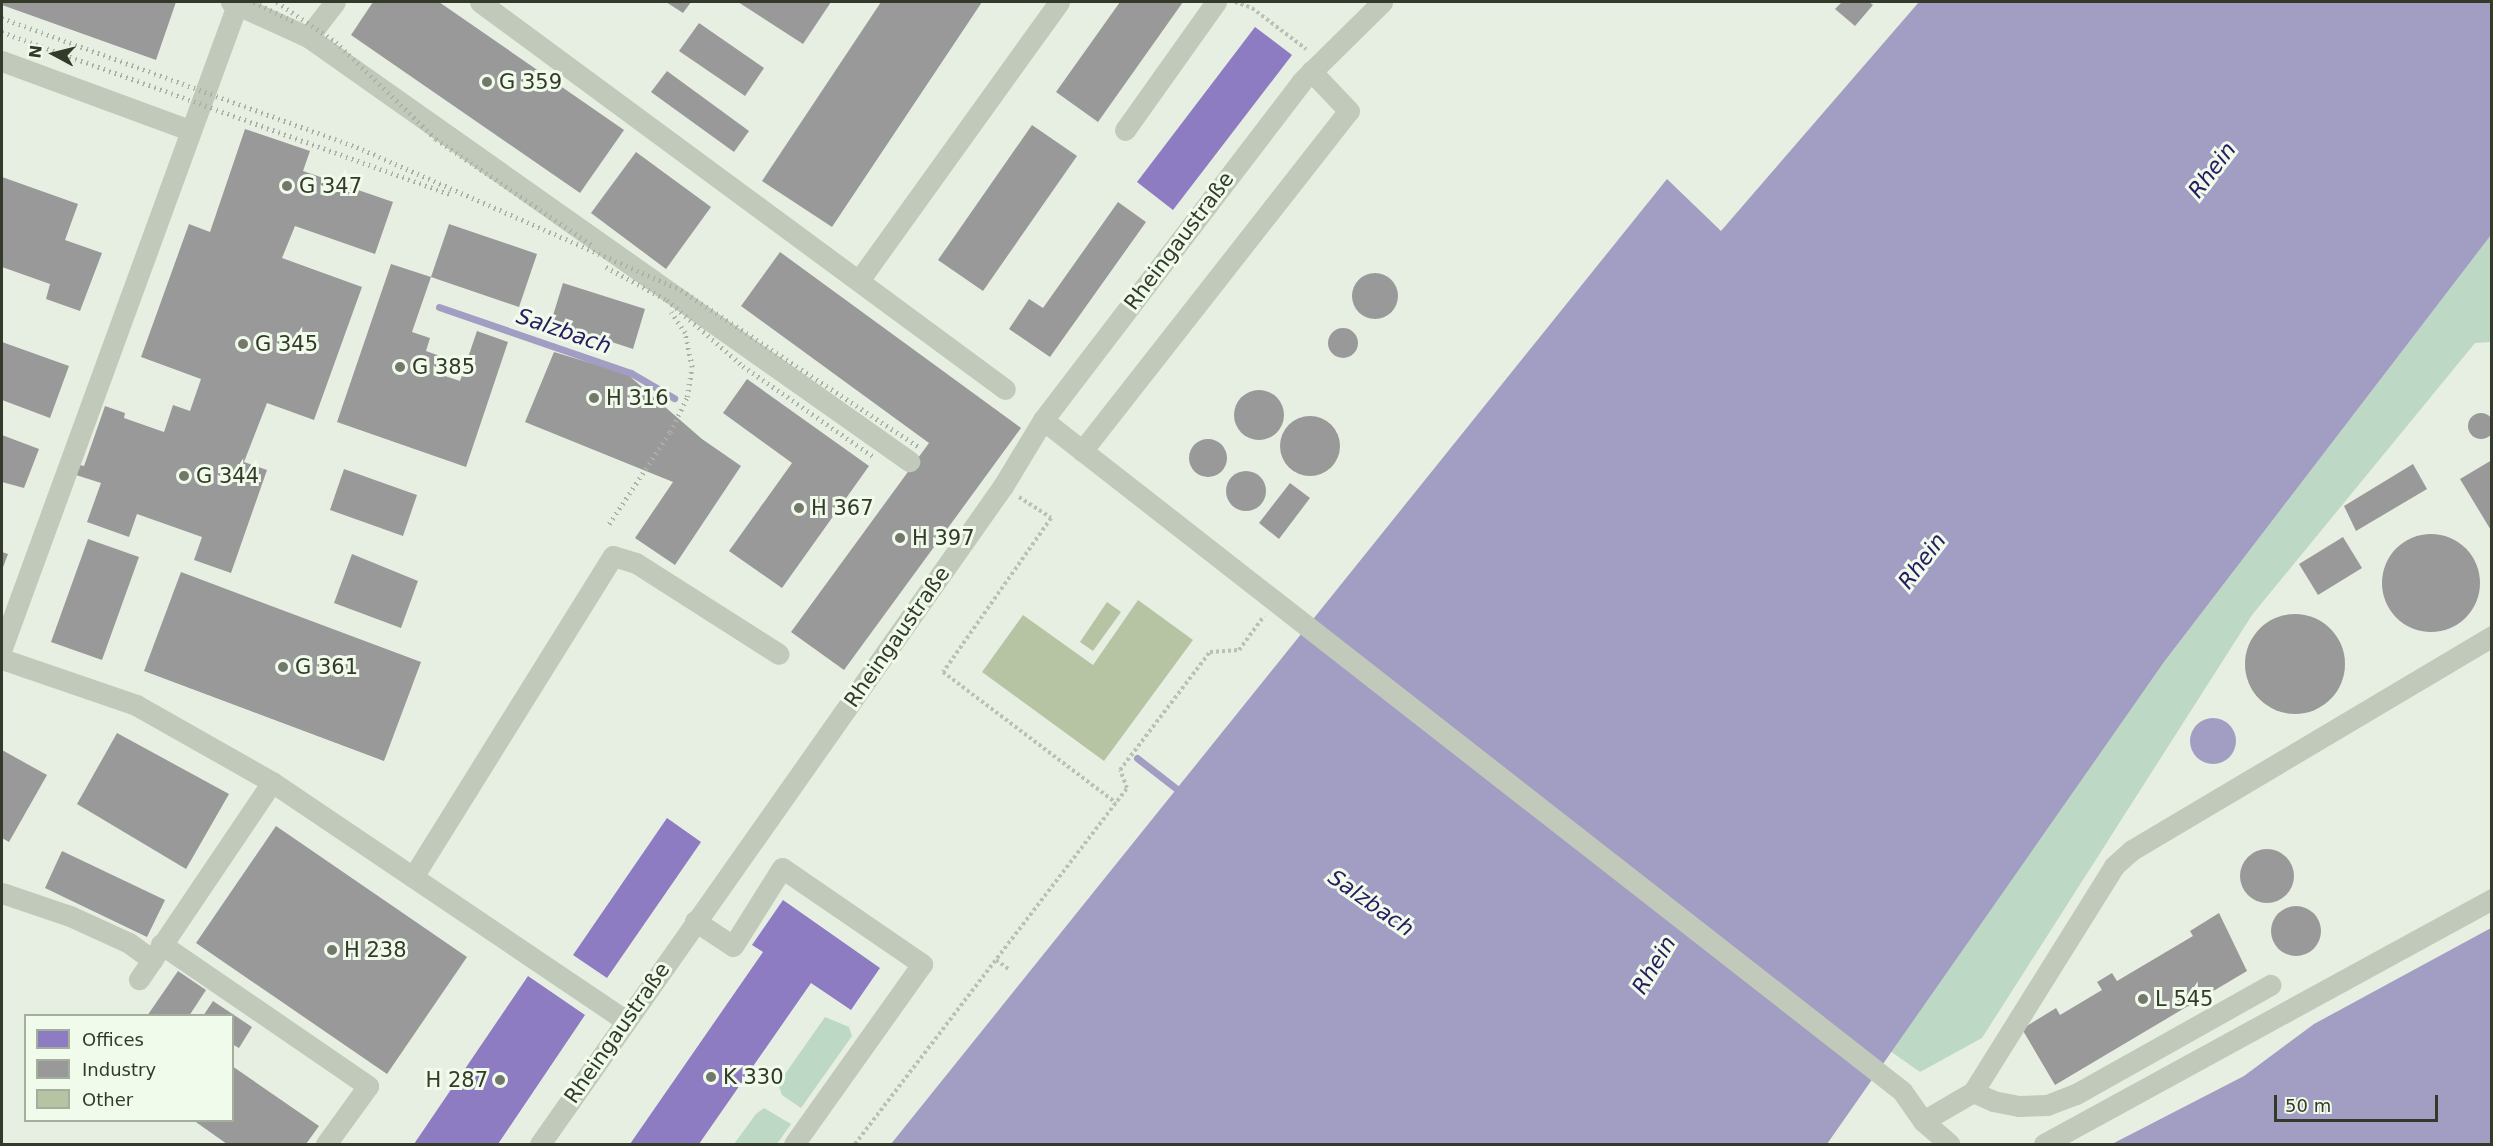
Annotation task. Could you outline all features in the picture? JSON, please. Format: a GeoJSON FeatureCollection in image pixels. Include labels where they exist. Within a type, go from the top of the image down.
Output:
{"type":"FeatureCollection","features":[{"type":"Feature","properties":{"kind":"street"},"geometry":{"type":"LineString","coordinates":[[308,37],[335,2]]}},
{"type":"Feature","properties":{"kind":"street"},"geometry":{"type":"LineString","coordinates":[[480,2],[860,279],[1005,389]]}},
{"type":"Feature","properties":{"kind":"street"},"geometry":{"type":"LineString","coordinates":[[860,279],[1059,2]]}},
{"type":"Feature","properties":{"kind":"street"},"geometry":{"type":"LineString","coordinates":[[1125,130],[1216,2]]}},
{"type":"Feature","properties":{"kind":"street","name":"Rheingaustraße"},"geometry":{"type":"LineString","coordinates":[[540,1144],[694,921],[1004,486],[1043,420],[1311,71],[1382,2]]}},
{"type":"Feature","properties":{"kind":"street"},"geometry":{"type":"LineString","coordinates":[[2,648],[234,3],[308,37],[909,461]]}},
{"type":"Feature","properties":{"kind":"street"},"geometry":{"type":"LineString","coordinates":[[2,60],[190,130]]}},
{"type":"Feature","properties":{"kind":"street"},"geometry":{"type":"LineString","coordinates":[[1082,451],[1349,111],[1311,71]]}},
{"type":"Feature","properties":{"kind":"street"},"geometry":{"type":"LineString","coordinates":[[1043,420],[1902,1091],[1923,1121],[1949,1144]]}},
{"type":"Feature","properties":{"kind":"street"},"geometry":{"type":"LineString","coordinates":[[413,877],[613,556],[636,563],[779,654]]}},
{"type":"Feature","properties":{"kind":"street"},"geometry":{"type":"LineString","coordinates":[[1923,1121],[1973,1092],[2114,866],[2132,850],[2492,636]]}},
{"type":"Feature","properties":{"kind":"street"},"geometry":{"type":"LineString","coordinates":[[2,659],[136,705],[272,782],[626,1020]]}},
{"type":"Feature","properties":{"kind":"street"},"geometry":{"type":"LineString","coordinates":[[139,979],[272,782]]}},
{"type":"Feature","properties":{"kind":"street"},"geometry":{"type":"LineString","coordinates":[[694,921],[733,946],[782,868],[922,964],[794,1144]]}},
{"type":"Feature","properties":{"kind":"street"},"geometry":{"type":"LineString","coordinates":[[2,893],[70,916],[129,943],[157,952],[368,1086],[326,1144]]}},
{"type":"Feature","properties":{"kind":"street"},"geometry":{"type":"LineString","coordinates":[[2044,1144],[2492,899]]}},
{"type":"Feature","properties":{"kind":"street"},"geometry":{"type":"LineString","coordinates":[[1973,1092],[1993,1101],[2047,1105],[2076,1094],[2270,985]]}},
{"type":"Feature","properties":{"kind":"path"},"geometry":{"type":"LineString","coordinates":[[1235,2],[1252,8],[1302,44]]}},
{"type":"Feature","properties":{"kind":"path"},"geometry":{"type":"LineString","coordinates":[[1004,486],[1052,518],[943,672],[1116,803]]}},
{"type":"Feature","properties":{"kind":"path"},"geometry":{"type":"LineString","coordinates":[[855,1144],[1127,788],[1120,770],[1210,652],[1239,650],[1275,601]]}},
{"type":"Feature","properties":{"kind":"path"},"geometry":{"type":"LineString","coordinates":[[996,960],[1010,970]]}},
{"type":"Feature","properties":{"kind":"green space"},"geometry":{"type":"Polygon","coordinates":[[[2491,235],[2491,342],[2475,343],[2252,615],[1982,1038],[1920,1072],[1890,1051],[2164,662],[2491,235]]]}},
{"type":"Feature","properties":{"kind":"green space"},"geometry":{"type":"Polygon","coordinates":[[[825,1017],[849,1027],[852,1036],[801,1108],[782,1095],[778,1084],[825,1017]]]}},
{"type":"Feature","properties":{"kind":"green space"},"geometry":{"type":"Polygon","coordinates":[[[764,1108],[791,1124],[777,1144],[734,1144],[756,1114],[764,1108]]]}},
{"type":"Feature","properties":{"kind":"water","name":"Rhein"},"geometry":{"type":"Polygon","coordinates":[[[1919,2],[2491,2],[2491,235],[2164,662],[1827,1144],[891,1144],[1667,179],[1721,231],[1919,2]]]}},
{"type":"Feature","properties":{"kind":"water"},"geometry":{"type":"Polygon","coordinates":[[[2213,718],[2222,719],[2229,725],[2235,732],[2235,750],[2229,757],[2222,763],[2213,764],[2204,763],[2197,757],[2191,750],[2190,741],[2191,732],[2197,725],[2204,719],[2213,718]]]}},
{"type":"Feature","properties":{"kind":"water"},"geometry":{"type":"Polygon","coordinates":[[[2491,928],[2491,1144],[2112,1144],[2244,1076],[2314,1024],[2491,928]]]}},
{"type":"Feature","properties":{"kind":"building: Offices"},"geometry":{"type":"Polygon","coordinates":[[[1255,27],[1292,55],[1173,210],[1137,182],[1255,27]]]}},
{"type":"Feature","properties":{"kind":"building: Offices"},"geometry":{"type":"Polygon","coordinates":[[[667,818],[701,842],[607,978],[573,955],[667,818]]]}},
{"type":"Feature","properties":{"kind":"building: Offices","name":"K 330"},"geometry":{"type":"Polygon","coordinates":[[[783,900],[880,968],[851,1010],[811,983],[699,1144],[630,1144],[763,952],[752,945],[783,900]]]}},
{"type":"Feature","properties":{"kind":"building: Offices","name":"H 287"},"geometry":{"type":"Polygon","coordinates":[[[528,976],[585,1015],[498,1144],[414,1144],[528,976]]]}},
{"type":"Feature","properties":{"kind":"building: Industry"},"geometry":{"type":"Polygon","coordinates":[[[2,2],[176,2],[156,60],[2,5],[2,2]]]}},
{"type":"Feature","properties":{"kind":"building: Industry","name":"G 359"},"geometry":{"type":"Polygon","coordinates":[[[373,2],[439,2],[624,130],[580,193],[351,35],[373,2]]]}},
{"type":"Feature","properties":{"kind":"building: Industry"},"geometry":{"type":"Polygon","coordinates":[[[666,2],[691,2],[683,13],[666,2]]]}},
{"type":"Feature","properties":{"kind":"building: Industry"},"geometry":{"type":"Polygon","coordinates":[[[738,2],[831,2],[803,44],[738,2]]]}},
{"type":"Feature","properties":{"kind":"building: Industry"},"geometry":{"type":"Polygon","coordinates":[[[881,2],[982,2],[832,227],[762,181],[881,2]]]}},
{"type":"Feature","properties":{"kind":"building: Industry"},"geometry":{"type":"Polygon","coordinates":[[[1120,2],[1183,2],[1098,122],[1056,92],[1120,2]]]}},
{"type":"Feature","properties":{"kind":"building: Industry"},"geometry":{"type":"Polygon","coordinates":[[[1842,2],[1869,2],[1873,5],[1855,26],[1835,9],[1842,2]]]}},
{"type":"Feature","properties":{"kind":"building: Industry"},"geometry":{"type":"Polygon","coordinates":[[[699,23],[764,68],[745,96],[679,51],[699,23]]]}},
{"type":"Feature","properties":{"kind":"building: Industry"},"geometry":{"type":"Polygon","coordinates":[[[667,71],[749,131],[734,152],[651,92],[667,71]]]}},
{"type":"Feature","properties":{"kind":"building: Industry"},"geometry":{"type":"Polygon","coordinates":[[[1032,125],[1077,156],[983,291],[938,260],[1032,125]]]}},
{"type":"Feature","properties":{"kind":"building: Industry"},"geometry":{"type":"Polygon","coordinates":[[[245,129],[310,151],[303,171],[393,202],[375,254],[295,226],[282,258],[362,287],[314,420],[267,403],[244,462],[267,470],[231,573],[194,560],[202,537],[137,514],[129,537],[87,522],[101,483],[76,475],[80,465],[84,466],[105,406],[125,413],[124,418],[164,432],[173,405],[190,411],[201,379],[141,357],[189,224],[210,232],[245,129]]]}},
{"type":"Feature","properties":{"kind":"building: Industry"},"geometry":{"type":"Polygon","coordinates":[[[636,152],[711,207],[666,269],[591,213],[636,152]]]}},
{"type":"Feature","properties":{"kind":"building: Industry"},"geometry":{"type":"Polygon","coordinates":[[[2,177],[78,204],[65,240],[102,253],[80,311],[46,299],[50,284],[2,267],[2,177]]]}},
{"type":"Feature","properties":{"kind":"building: Industry"},"geometry":{"type":"Polygon","coordinates":[[[1118,202],[1146,222],[1050,357],[1009,329],[1029,299],[1043,308],[1118,202]]]}},
{"type":"Feature","properties":{"kind":"building: Industry"},"geometry":{"type":"Polygon","coordinates":[[[449,224],[537,254],[519,307],[431,277],[449,224]]]}},
{"type":"Feature","properties":{"kind":"building: Industry","name":"H 397"},"geometry":{"type":"Polygon","coordinates":[[[780,252],[1021,428],[844,670],[791,632],[929,443],[741,306],[780,252]]]}},
{"type":"Feature","properties":{"kind":"building: Industry","name":"G 385"},"geometry":{"type":"Polygon","coordinates":[[[391,264],[431,277],[412,332],[430,338],[426,351],[448,359],[442,375],[460,381],[477,331],[508,342],[466,467],[337,422],[391,264]]]}},
{"type":"Feature","properties":{"kind":"building: Industry"},"geometry":{"type":"Polygon","coordinates":[[[1375,273],[1391,280],[1398,296],[1391,312],[1375,319],[1359,312],[1352,296],[1359,280],[1375,273]]]}},
{"type":"Feature","properties":{"kind":"building: Industry"},"geometry":{"type":"Polygon","coordinates":[[[563,283],[645,309],[633,349],[551,322],[563,283]]]}},
{"type":"Feature","properties":{"kind":"building: Industry"},"geometry":{"type":"Polygon","coordinates":[[[1343,328],[1354,332],[1358,343],[1354,354],[1343,358],[1332,354],[1328,343],[1332,332],[1343,328]]]}},
{"type":"Feature","properties":{"kind":"building: Industry"},"geometry":{"type":"Polygon","coordinates":[[[2,342],[69,366],[50,418],[2,400],[2,342]]]}},
{"type":"Feature","properties":{"kind":"building: Industry","name":"H 316"},"geometry":{"type":"Polygon","coordinates":[[[554,352],[627,374],[702,439],[741,466],[675,565],[635,538],[673,482],[525,422],[554,352]]]}},
{"type":"Feature","properties":{"kind":"building: Industry","name":"H 367"},"geometry":{"type":"Polygon","coordinates":[[[747,379],[869,466],[782,588],[729,551],[792,463],[723,413],[747,379]]]}},
{"type":"Feature","properties":{"kind":"building: Industry"},"geometry":{"type":"Polygon","coordinates":[[[1254,390],[1264,390],[1277,397],[1284,410],[1284,420],[1277,433],[1264,440],[1254,440],[1245,436],[1238,429],[1234,420],[1234,410],[1238,401],[1245,394],[1254,390]]]}},
{"type":"Feature","properties":{"kind":"building: Industry"},"geometry":{"type":"Polygon","coordinates":[[[2481,413],[2490,417],[2494,426],[2490,435],[2481,439],[2472,435],[2468,426],[2472,417],[2481,413]]]}},
{"type":"Feature","properties":{"kind":"building: Industry"},"geometry":{"type":"Polygon","coordinates":[[[1310,416],[1327,421],[1335,429],[1340,446],[1335,463],[1327,471],[1310,476],[1293,471],[1285,463],[1280,446],[1285,429],[1293,421],[1310,416]]]}},
{"type":"Feature","properties":{"kind":"building: Industry"},"geometry":{"type":"Polygon","coordinates":[[[2,435],[39,449],[24,488],[2,482],[2,435]]]}},
{"type":"Feature","properties":{"kind":"building: Industry"},"geometry":{"type":"Polygon","coordinates":[[[1208,439],[1222,444],[1227,458],[1222,472],[1208,477],[1194,472],[1189,458],[1194,444],[1208,439]]]}},
{"type":"Feature","properties":{"kind":"building: Industry"},"geometry":{"type":"Polygon","coordinates":[[[2492,460],[2492,532],[2460,479],[2492,460]]]}},
{"type":"Feature","properties":{"kind":"building: Industry"},"geometry":{"type":"Polygon","coordinates":[[[2413,464],[2427,489],[2356,531],[2344,506],[2413,464]]]}},
{"type":"Feature","properties":{"kind":"building: Industry"},"geometry":{"type":"Polygon","coordinates":[[[344,469],[417,495],[403,536],[330,510],[344,469]]]}},
{"type":"Feature","properties":{"kind":"building: Industry"},"geometry":{"type":"Polygon","coordinates":[[[1246,471],[1260,477],[1266,491],[1260,505],[1246,511],[1232,505],[1226,491],[1232,477],[1246,471]]]}},
{"type":"Feature","properties":{"kind":"building: Industry"},"geometry":{"type":"Polygon","coordinates":[[[1290,483],[1310,498],[1279,539],[1259,523],[1290,483]]]}},
{"type":"Feature","properties":{"kind":"building: Industry"},"geometry":{"type":"Polygon","coordinates":[[[2431,534],[2441,535],[2458,542],[2472,556],[2479,573],[2479,593],[2472,610],[2458,624],[2441,631],[2431,632],[2421,631],[2404,624],[2390,610],[2383,593],[2382,583],[2383,573],[2390,556],[2404,542],[2421,535],[2431,534]]]}},
{"type":"Feature","properties":{"kind":"building: Industry"},"geometry":{"type":"Polygon","coordinates":[[[2343,537],[2362,568],[2318,595],[2299,564],[2343,537]]]}},
{"type":"Feature","properties":{"kind":"building: Industry"},"geometry":{"type":"Polygon","coordinates":[[[88,539],[139,557],[102,660],[51,642],[88,539]]]}},
{"type":"Feature","properties":{"kind":"building: Industry"},"geometry":{"type":"Polygon","coordinates":[[[2,552],[8,554],[2,570],[2,552]]]}},
{"type":"Feature","properties":{"kind":"building: Industry"},"geometry":{"type":"Polygon","coordinates":[[[352,554],[418,581],[401,628],[334,603],[352,554]]]}},
{"type":"Feature","properties":{"kind":"building: Industry","name":"G 361"},"geometry":{"type":"Polygon","coordinates":[[[181,572],[421,662],[384,761],[144,671],[181,572]]]}},
{"type":"Feature","properties":{"kind":"building: Industry"},"geometry":{"type":"Polygon","coordinates":[[[2295,614],[2314,618],[2330,629],[2341,645],[2345,664],[2341,683],[2330,699],[2314,710],[2295,714],[2276,710],[2260,699],[2249,683],[2245,664],[2249,645],[2260,629],[2276,618],[2295,614]]]}},
{"type":"Feature","properties":{"kind":"building: Industry"},"geometry":{"type":"Polygon","coordinates":[[[117,733],[229,794],[186,869],[77,804],[117,733]]]}},
{"type":"Feature","properties":{"kind":"building: Industry"},"geometry":{"type":"Polygon","coordinates":[[[2,750],[47,775],[9,842],[2,838],[2,750]]]}},
{"type":"Feature","properties":{"kind":"building: Industry","name":"H 238"},"geometry":{"type":"Polygon","coordinates":[[[276,826],[467,957],[387,1074],[196,943],[276,826]]]}},
{"type":"Feature","properties":{"kind":"building: Industry"},"geometry":{"type":"Polygon","coordinates":[[[2267,849],[2277,851],[2286,857],[2292,866],[2294,876],[2292,886],[2286,895],[2277,901],[2267,903],[2257,901],[2248,895],[2242,886],[2240,876],[2242,866],[2248,857],[2257,851],[2267,849]]]}},
{"type":"Feature","properties":{"kind":"building: Industry"},"geometry":{"type":"Polygon","coordinates":[[[62,851],[165,900],[147,937],[45,888],[62,851]]]}},
{"type":"Feature","properties":{"kind":"building: Industry"},"geometry":{"type":"Polygon","coordinates":[[[2296,906],[2305,908],[2316,917],[2321,931],[2319,940],[2310,951],[2296,956],[2287,954],[2276,945],[2271,931],[2273,922],[2282,911],[2296,906]]]}},
{"type":"Feature","properties":{"kind":"building: Industry","name":"L 545"},"geometry":{"type":"Polygon","coordinates":[[[2219,913],[2247,971],[2055,1085],[2022,1029],[2056,1008],[2060,1015],[2102,990],[2097,982],[2112,973],[2117,981],[2193,936],[2190,931],[2219,913]]]}},
{"type":"Feature","properties":{"kind":"building: Industry"},"geometry":{"type":"Polygon","coordinates":[[[178,971],[206,990],[190,1014],[148,1014],[178,971]]]}},
{"type":"Feature","properties":{"kind":"building: Industry"},"geometry":{"type":"Polygon","coordinates":[[[213,1001],[232,1014],[204,1014],[213,1001]]]}},
{"type":"Feature","properties":{"kind":"building: Industry"},"geometry":{"type":"Polygon","coordinates":[[[234,1015],[252,1027],[239,1048],[234,1045],[234,1015]]]}},
{"type":"Feature","properties":{"kind":"building: Industry"},"geometry":{"type":"Polygon","coordinates":[[[234,1067],[319,1126],[306,1144],[227,1144],[196,1122],[234,1122],[234,1067]]]}},
{"type":"Feature","properties":{"kind":"building: Other"},"geometry":{"type":"Polygon","coordinates":[[[1138,600],[1193,640],[1104,761],[982,672],[1023,615],[1093,665],[1138,600]]]}},
{"type":"Feature","properties":{"kind":"building: Other"},"geometry":{"type":"Polygon","coordinates":[[[1107,602],[1121,612],[1093,651],[1080,642],[1107,602]]]}},
{"type":"Feature","properties":{"kind":"waterway","name":"Salzbach"},"geometry":{"type":"LineString","coordinates":[[439,307],[631,373],[674,398]]}},
{"type":"Feature","properties":{"kind":"waterway","name":"Salzbach"},"geometry":{"type":"LineString","coordinates":[[1137,758],[1182,793]]}},
{"type":"Feature","properties":{"kind":"railway"},"geometry":{"type":"LineString","coordinates":[[254,2],[295,22]]}},
{"type":"Feature","properties":{"kind":"railway"},"geometry":{"type":"LineString","coordinates":[[277,2],[336,42],[436,139],[595,247]]}},
{"type":"Feature","properties":{"kind":"railway"},"geometry":{"type":"LineString","coordinates":[[2,18],[357,147],[681,290],[919,447]]}},
{"type":"Feature","properties":{"kind":"railway"},"geometry":{"type":"LineString","coordinates":[[2,32],[450,194]]}},
{"type":"Feature","properties":{"kind":"railway"},"geometry":{"type":"LineString","coordinates":[[606,267],[667,300],[743,366],[874,457]]}},
{"type":"Feature","properties":{"kind":"railway"},"geometry":{"type":"LineString","coordinates":[[609,524],[670,432],[687,397],[692,367],[685,333],[671,312]]}},
{"type":"Feature","properties":{"kind":"place","name":"G 359"},"geometry":{"type":"Point","coordinates":[487,82]}},
{"type":"Feature","properties":{"kind":"place","name":"G 347"},"geometry":{"type":"Point","coordinates":[287,186]}},
{"type":"Feature","properties":{"kind":"place","name":"G 345"},"geometry":{"type":"Point","coordinates":[243,344]}},
{"type":"Feature","properties":{"kind":"place","name":"G 385"},"geometry":{"type":"Point","coordinates":[400,367]}},
{"type":"Feature","properties":{"kind":"place","name":"H 316"},"geometry":{"type":"Point","coordinates":[594,398]}},
{"type":"Feature","properties":{"kind":"place","name":"G 344"},"geometry":{"type":"Point","coordinates":[184,476]}},
{"type":"Feature","properties":{"kind":"place","name":"H 367"},"geometry":{"type":"Point","coordinates":[799,508]}},
{"type":"Feature","properties":{"kind":"place","name":"H 397"},"geometry":{"type":"Point","coordinates":[900,538]}},
{"type":"Feature","properties":{"kind":"place","name":"G 361"},"geometry":{"type":"Point","coordinates":[283,667]}},
{"type":"Feature","properties":{"kind":"place","name":"H 238"},"geometry":{"type":"Point","coordinates":[332,950]}},
{"type":"Feature","properties":{"kind":"place","name":"L 545"},"geometry":{"type":"Point","coordinates":[2143,999]}},
{"type":"Feature","properties":{"kind":"place","name":"K 330"},"geometry":{"type":"Point","coordinates":[711,1077]}},
{"type":"Feature","properties":{"kind":"place","name":"H 287"},"geometry":{"type":"Point","coordinates":[500,1080]}}]}
